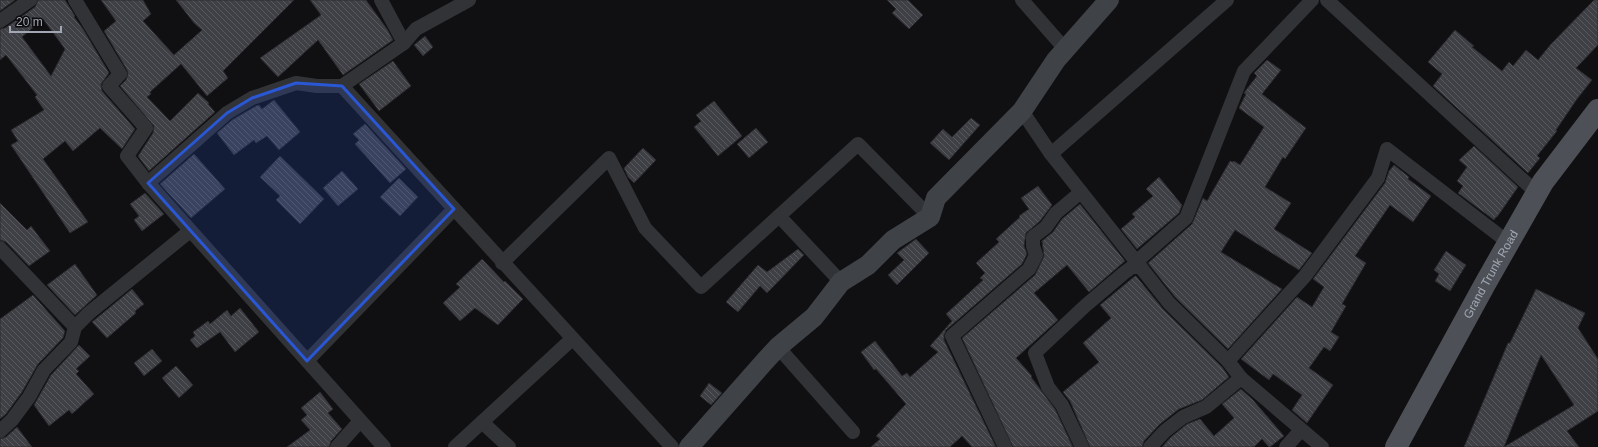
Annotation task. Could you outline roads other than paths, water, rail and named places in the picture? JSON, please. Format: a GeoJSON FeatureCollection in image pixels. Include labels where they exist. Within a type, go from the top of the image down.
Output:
{"type":"FeatureCollection","features":[{"type":"Feature","properties":{"kind":"main road","name":"Grand Trunk Road"},"geometry":{"type":"LineString","coordinates":[[1396,447],[1422,396],[1537,193],[1598,110]]}},
{"type":"Feature","properties":{"kind":"street"},"geometry":{"type":"LineString","coordinates":[[0,21],[30,0]]}},
{"type":"Feature","properties":{"kind":"street"},"geometry":{"type":"LineString","coordinates":[[75,0],[120,74],[109,86],[146,128],[127,156],[148,184],[384,447]]}},
{"type":"Feature","properties":{"kind":"street"},"geometry":{"type":"LineString","coordinates":[[381,0],[404,43]]}},
{"type":"Feature","properties":{"kind":"street"},"geometry":{"type":"LineString","coordinates":[[148,184],[227,113],[252,98],[296,83],[317,86],[342,86],[404,43],[416,29],[469,0]]}},
{"type":"Feature","properties":{"kind":"street"},"geometry":{"type":"LineString","coordinates":[[1022,0],[1065,50]]}},
{"type":"Feature","properties":{"kind":"street"},"geometry":{"type":"LineString","coordinates":[[689,447],[778,347],[814,317],[841,282],[868,265],[892,240],[930,217],[936,198],[1022,111],[1056,60],[1109,0]]}},
{"type":"Feature","properties":{"kind":"street"},"geometry":{"type":"LineString","coordinates":[[1051,154],[1227,0]]}},
{"type":"Feature","properties":{"kind":"street"},"geometry":{"type":"LineString","coordinates":[[1082,447],[1062,405],[1048,387],[1035,353],[1085,306],[1124,273],[1138,264],[1186,218],[1244,71],[1312,0]]}},
{"type":"Feature","properties":{"kind":"street"},"geometry":{"type":"LineString","coordinates":[[1328,0],[1537,193]]}},
{"type":"Feature","properties":{"kind":"street"},"geometry":{"type":"LineString","coordinates":[[342,86],[502,263],[672,447]]}},
{"type":"Feature","properties":{"kind":"street"},"geometry":{"type":"LineString","coordinates":[[1022,111],[1051,154],[1169,303],[1228,361],[1241,378],[1322,447]]}},
{"type":"Feature","properties":{"kind":"street"},"geometry":{"type":"LineString","coordinates":[[502,263],[610,158],[645,228],[701,287],[858,144],[930,217]]}},
{"type":"Feature","properties":{"kind":"street"},"geometry":{"type":"LineString","coordinates":[[1228,361],[1305,276],[1378,178],[1387,148],[1509,243]]}},
{"type":"Feature","properties":{"kind":"street"},"geometry":{"type":"LineString","coordinates":[[1005,447],[952,336],[1029,269],[1036,255],[1033,246],[1033,237],[1046,227],[1056,213],[1081,192]]}},
{"type":"Feature","properties":{"kind":"street"},"geometry":{"type":"LineString","coordinates":[[307,362],[454,210]]}},
{"type":"Feature","properties":{"kind":"street"},"geometry":{"type":"LineString","coordinates":[[779,216],[841,282]]}},
{"type":"Feature","properties":{"kind":"street"},"geometry":{"type":"LineString","coordinates":[[0,431],[12,420],[29,397],[44,370],[71,342],[75,327],[89,313],[190,231]]}},
{"type":"Feature","properties":{"kind":"street"},"geometry":{"type":"LineString","coordinates":[[0,248],[75,327]]}},
{"type":"Feature","properties":{"kind":"street"},"geometry":{"type":"LineString","coordinates":[[455,447],[572,339]]}},
{"type":"Feature","properties":{"kind":"street"},"geometry":{"type":"LineString","coordinates":[[778,347],[853,432]]}},
{"type":"Feature","properties":{"kind":"street"},"geometry":{"type":"LineString","coordinates":[[1150,447],[1165,431],[1183,417],[1206,407],[1241,378]]}},
{"type":"Feature","properties":{"kind":"street"},"geometry":{"type":"LineString","coordinates":[[337,447],[360,421]]}},
{"type":"Feature","properties":{"kind":"street"},"geometry":{"type":"LineString","coordinates":[[482,422],[509,447]]}},
{"type":"Feature","properties":{"kind":"street"},"geometry":{"type":"LineString","coordinates":[[1286,447],[1301,430]]}}]}
